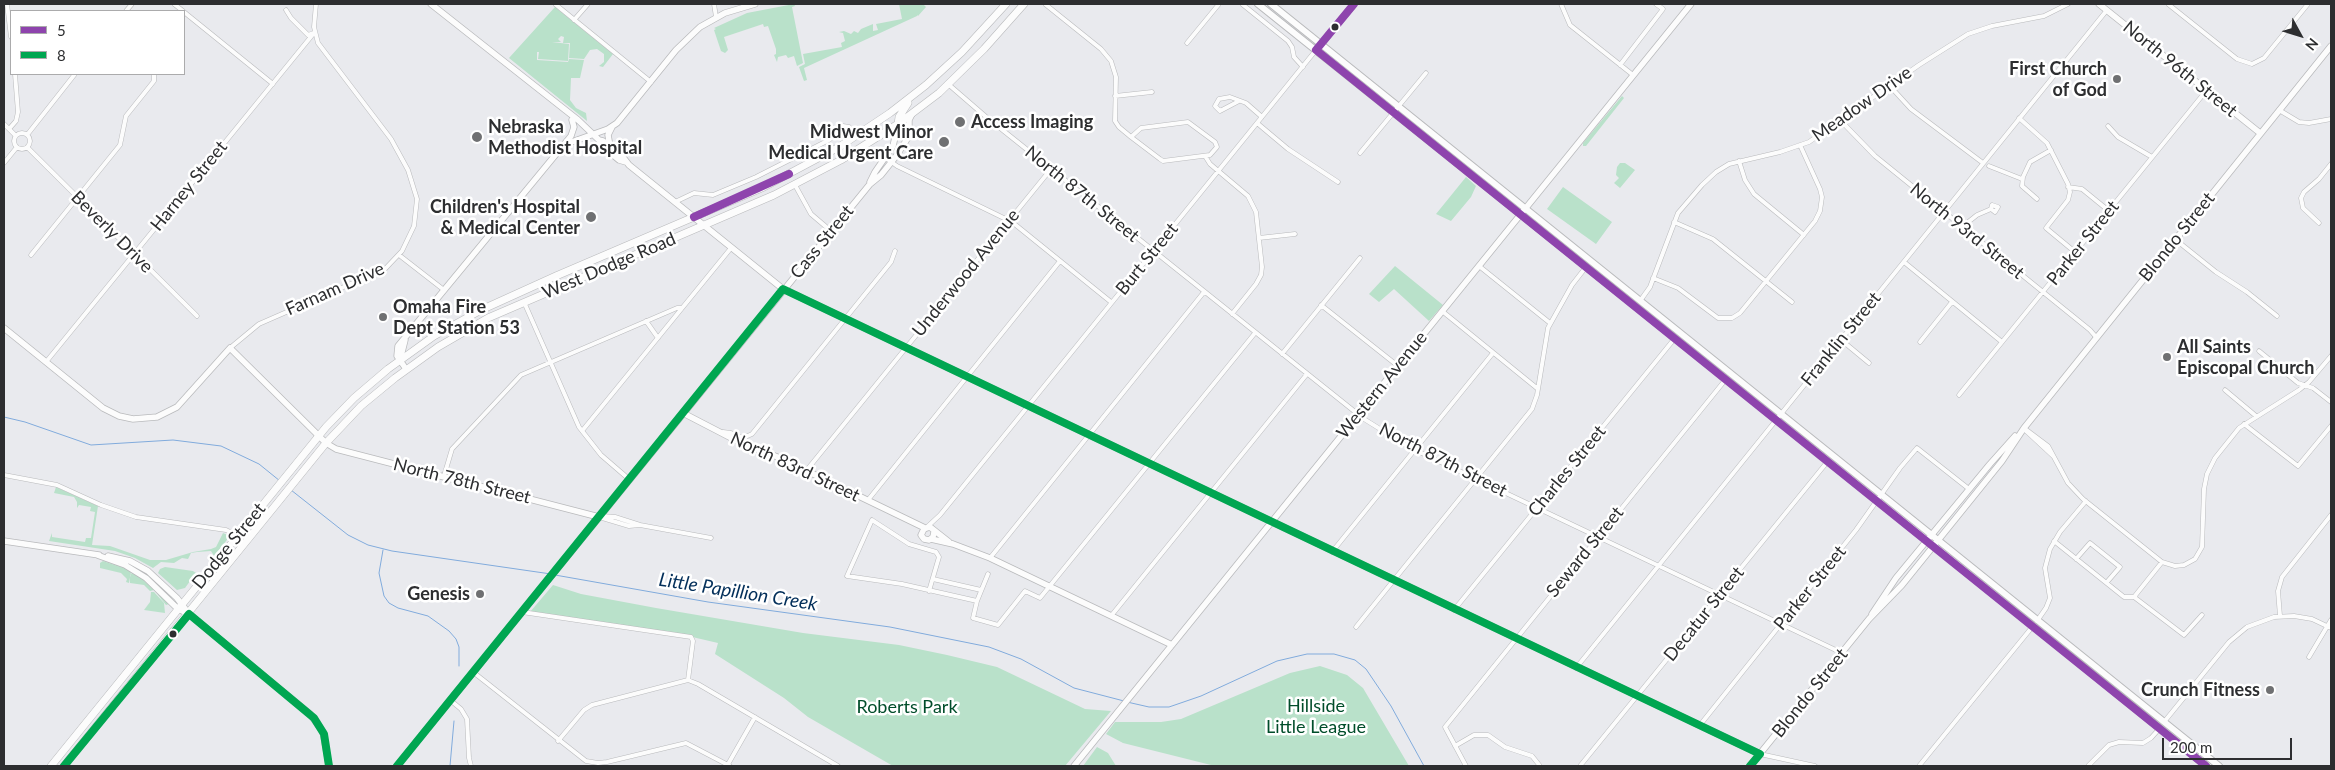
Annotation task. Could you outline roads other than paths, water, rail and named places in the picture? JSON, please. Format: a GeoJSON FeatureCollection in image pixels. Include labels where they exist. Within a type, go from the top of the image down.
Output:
{"type":"FeatureCollection","features":[{"type":"Feature","properties":{"kind":"highway","name":"West Dodge Road"},"geometry":{"type":"LineString","coordinates":[[400,360],[445,330],[481,310],[783,177],[855,136],[913,95],[962,52],[1006,4]]}},
{"type":"Feature","properties":{"kind":"highway","name":"West Dodge Road"},"geometry":{"type":"LineString","coordinates":[[406,369],[463,332],[524,302],[795,185],[841,160],[898,124],[948,84],[984,49],[1024,4]]}},
{"type":"Feature","properties":{"kind":"highway"},"geometry":{"type":"LineString","coordinates":[[898,124],[900,115],[913,95]]}},
{"type":"Feature","properties":{"kind":"highway","name":"Dodge Street"},"geometry":{"type":"LineString","coordinates":[[51,766],[319,436],[354,398],[400,360]]}},
{"type":"Feature","properties":{"kind":"highway","name":"Dodge Street"},"geometry":{"type":"LineString","coordinates":[[64,766],[326,443],[367,401],[406,369]]}},
{"type":"Feature","properties":{"kind":"main road"},"geometry":{"type":"LineString","coordinates":[[1258,4],[1934,545],[2206,766]]}},
{"type":"Feature","properties":{"kind":"main road"},"geometry":{"type":"LineString","coordinates":[[1271,4],[1939,539],[2219,766]]}},
{"type":"Feature","properties":{"kind":"street"},"geometry":{"type":"LineString","coordinates":[[7,4],[10,29]]}},
{"type":"Feature","properties":{"kind":"street"},"geometry":{"type":"LineString","coordinates":[[286,10],[291,18],[308,35],[314,33],[316,4]]}},
{"type":"Feature","properties":{"kind":"street"},"geometry":{"type":"LineString","coordinates":[[431,4],[578,120],[580,124]]}},
{"type":"Feature","properties":{"kind":"street"},"geometry":{"type":"LineString","coordinates":[[555,4],[651,82]]}},
{"type":"Feature","properties":{"kind":"street"},"geometry":{"type":"LineString","coordinates":[[574,20],[588,4]]}},
{"type":"Feature","properties":{"kind":"street"},"geometry":{"type":"LineString","coordinates":[[714,4],[716,17]]}},
{"type":"Feature","properties":{"kind":"street"},"geometry":{"type":"LineString","coordinates":[[610,146],[608,135],[612,127],[685,40],[700,27],[716,17],[755,4]]}},
{"type":"Feature","properties":{"kind":"street"},"geometry":{"type":"LineString","coordinates":[[1045,4],[1107,55],[1115,72],[1115,122],[1131,137],[1163,161],[1206,156],[1212,154],[1217,145],[1190,123],[1141,128],[1131,137]]}},
{"type":"Feature","properties":{"kind":"street"},"geometry":{"type":"LineString","coordinates":[[1187,43],[1219,4]]}},
{"type":"Feature","properties":{"kind":"street"},"geometry":{"type":"LineString","coordinates":[[1242,4],[1288,41],[1292,47],[1294,57],[1303,67]]}},
{"type":"Feature","properties":{"kind":"street","name":"Burt Street"},"geometry":{"type":"LineString","coordinates":[[924,529],[940,515],[1354,4]]}},
{"type":"Feature","properties":{"kind":"street"},"geometry":{"type":"LineString","coordinates":[[1561,4],[1570,25],[1633,75]]}},
{"type":"Feature","properties":{"kind":"street"},"geometry":{"type":"LineString","coordinates":[[1620,65],[1664,6],[1656,4]]}},
{"type":"Feature","properties":{"kind":"street"},"geometry":{"type":"LineString","coordinates":[[1682,4],[1690,6]]}},
{"type":"Feature","properties":{"kind":"street","name":"Meadow Drive"},"geometry":{"type":"LineString","coordinates":[[1636,307],[1653,278],[1679,212],[1708,179],[1724,167],[1739,161],[1800,146],[1819,136],[1889,85],[1968,34],[1992,26],[2044,16],[2068,4]]}},
{"type":"Feature","properties":{"kind":"street","name":"North 96th Street"},"geometry":{"type":"LineString","coordinates":[[2099,4],[2260,133]]}},
{"type":"Feature","properties":{"kind":"street"},"geometry":{"type":"LineString","coordinates":[[2168,4],[2238,61],[2248,64],[2260,61],[2308,4]]}},
{"type":"Feature","properties":{"kind":"street","name":"Western Avenue"},"geometry":{"type":"LineString","coordinates":[[1074,766],[1690,6]]}},
{"type":"Feature","properties":{"kind":"street","name":"Franklin Street"},"geometry":{"type":"LineString","coordinates":[[1576,668],[2107,10]]}},
{"type":"Feature","properties":{"kind":"street"},"geometry":{"type":"LineString","coordinates":[[185,14],[273,84]]}},
{"type":"Feature","properties":{"kind":"street","name":"Harney Street"},"geometry":{"type":"LineString","coordinates":[[46,362],[314,33]]}},
{"type":"Feature","properties":{"kind":"street","name":"Farnam Drive"},"geometry":{"type":"LineString","coordinates":[[46,362],[110,412],[138,419],[165,414],[183,402],[230,348],[259,324],[381,272],[399,255],[414,226],[417,208],[415,191],[397,149],[322,51],[314,33]]}},
{"type":"Feature","properties":{"kind":"street","name":"Blondo Street"},"geometry":{"type":"LineString","coordinates":[[1750,766],[1869,619],[1885,593],[1927,540],[1969,489],[2024,428],[2331,46]]}},
{"type":"Feature","properties":{"kind":"street"},"geometry":{"type":"LineString","coordinates":[[1360,153],[1426,74]]}},
{"type":"Feature","properties":{"kind":"street"},"geometry":{"type":"LineString","coordinates":[[9,129],[16,121],[18,112],[15,75]]}},
{"type":"Feature","properties":{"kind":"street"},"geometry":{"type":"LineString","coordinates":[[27,135],[74,75]]}},
{"type":"Feature","properties":{"kind":"street"},"geometry":{"type":"LineString","coordinates":[[31,256],[120,145],[126,116],[154,81],[155,75]]}},
{"type":"Feature","properties":{"kind":"street","name":"North 87th Street"},"geometry":{"type":"LineString","coordinates":[[948,84],[958,95],[1358,415],[1415,449],[1842,653]]}},
{"type":"Feature","properties":{"kind":"street"},"geometry":{"type":"LineString","coordinates":[[1889,85],[1911,109],[1942,134],[1983,162]]}},
{"type":"Feature","properties":{"kind":"street","name":"Parker Street"},"geometry":{"type":"LineString","coordinates":[[1959,395],[2206,91]]}},
{"type":"Feature","properties":{"kind":"street"},"geometry":{"type":"LineString","coordinates":[[1116,96],[1152,92]]}},
{"type":"Feature","properties":{"kind":"street"},"geometry":{"type":"LineString","coordinates":[[354,101],[359,97]]}},
{"type":"Feature","properties":{"kind":"street"},"geometry":{"type":"LineString","coordinates":[[1239,100],[1220,111],[1215,106],[1216,102],[1224,98],[1239,100],[1262,117]]}},
{"type":"Feature","properties":{"kind":"street"},"geometry":{"type":"LineString","coordinates":[[557,105],[558,109],[610,146],[626,162],[783,290],[1760,754],[1815,766]]}},
{"type":"Feature","properties":{"kind":"street"},"geometry":{"type":"LineString","coordinates":[[2280,110],[2298,122],[2309,123],[2331,119]]}},
{"type":"Feature","properties":{"kind":"street","name":"Cass Street"},"geometry":{"type":"LineString","coordinates":[[397,766],[783,290],[870,184],[891,163],[908,138],[909,120],[912,114]]}},
{"type":"Feature","properties":{"kind":"street"},"geometry":{"type":"LineString","coordinates":[[2019,118],[2042,138],[2051,150],[2068,188],[2068,200],[2046,228],[2075,252]]}},
{"type":"Feature","properties":{"kind":"street"},"geometry":{"type":"LineString","coordinates":[[406,369],[400,360],[407,335],[573,132],[572,120]]}},
{"type":"Feature","properties":{"kind":"street","name":"North 93rd Street"},"geometry":{"type":"LineString","coordinates":[[1841,121],[1865,148],[2090,330],[2096,337]]}},
{"type":"Feature","properties":{"kind":"street"},"geometry":{"type":"LineString","coordinates":[[1258,123],[1288,149],[1338,182]]}},
{"type":"Feature","properties":{"kind":"street"},"geometry":{"type":"LineString","coordinates":[[4,124],[16,136]]}},
{"type":"Feature","properties":{"kind":"street","name":"Cass Street"},"geometry":{"type":"LineString","coordinates":[[870,184],[875,172],[896,141],[898,124]]}},
{"type":"Feature","properties":{"kind":"street"},"geometry":{"type":"LineString","coordinates":[[675,202],[694,193],[713,195],[756,177],[829,140],[843,126],[849,127],[855,136]]}},
{"type":"Feature","properties":{"kind":"street"},"geometry":{"type":"LineString","coordinates":[[2108,126],[2118,137],[2152,157]]}},
{"type":"Feature","properties":{"kind":"street"},"geometry":{"type":"LineString","coordinates":[[561,147],[612,127]]}},
{"type":"Feature","properties":{"kind":"street"},"geometry":{"type":"LineString","coordinates":[[16,136],[20,134],[27,135]]}},
{"type":"Feature","properties":{"kind":"street"},"geometry":{"type":"LineString","coordinates":[[17,147],[21,149],[27,147],[29,142],[27,135]]}},
{"type":"Feature","properties":{"kind":"street"},"geometry":{"type":"LineString","coordinates":[[16,136],[14,140],[17,147]]}},
{"type":"Feature","properties":{"kind":"street"},"geometry":{"type":"LineString","coordinates":[[599,140],[601,145],[619,160],[626,162]]}},
{"type":"Feature","properties":{"kind":"street"},"geometry":{"type":"LineString","coordinates":[[1653,278],[1678,288],[1718,318],[1732,318],[1741,312],[1819,215],[1822,197],[1800,146]]}},
{"type":"Feature","properties":{"kind":"street"},"geometry":{"type":"LineString","coordinates":[[4,162],[17,147]]}},
{"type":"Feature","properties":{"kind":"street","name":"Beverly Drive"},"geometry":{"type":"LineString","coordinates":[[27,147],[197,316]]}},
{"type":"Feature","properties":{"kind":"street"},"geometry":{"type":"LineString","coordinates":[[2037,199],[2022,186],[2022,179],[2030,162],[2051,150]]}},
{"type":"Feature","properties":{"kind":"street"},"geometry":{"type":"LineString","coordinates":[[1206,156],[1208,162],[1253,202],[1259,238],[1261,275],[1232,314]]}},
{"type":"Feature","properties":{"kind":"street"},"geometry":{"type":"LineString","coordinates":[[886,158],[891,163],[1009,220],[1112,302]]}},
{"type":"Feature","properties":{"kind":"street"},"geometry":{"type":"LineString","coordinates":[[1739,161],[1745,180],[1754,194],[1804,235]]}},
{"type":"Feature","properties":{"kind":"street"},"geometry":{"type":"LineString","coordinates":[[2319,223],[2303,208],[2301,198],[2304,192],[2319,180],[2331,164]]}},
{"type":"Feature","properties":{"kind":"street"},"geometry":{"type":"LineString","coordinates":[[1989,166],[2022,179]]}},
{"type":"Feature","properties":{"kind":"street","name":"Underwood Avenue"},"geometry":{"type":"LineString","coordinates":[[806,471],[1051,169]]}},
{"type":"Feature","properties":{"kind":"street"},"geometry":{"type":"LineString","coordinates":[[795,185],[811,214],[831,232]]}},
{"type":"Feature","properties":{"kind":"street"},"geometry":{"type":"LineString","coordinates":[[2068,188],[2082,189],[2109,211]]}},
{"type":"Feature","properties":{"kind":"street"},"geometry":{"type":"LineString","coordinates":[[1962,227],[1978,215],[1991,209]]}},
{"type":"Feature","properties":{"kind":"street"},"geometry":{"type":"LineString","coordinates":[[1674,222],[1713,239],[1792,302]]}},
{"type":"Feature","properties":{"kind":"street"},"geometry":{"type":"LineString","coordinates":[[1259,238],[1295,234]]}},
{"type":"Feature","properties":{"kind":"street"},"geometry":{"type":"LineString","coordinates":[[2176,240],[2216,272],[2247,292],[2277,316]]}},
{"type":"Feature","properties":{"kind":"street"},"geometry":{"type":"LineString","coordinates":[[582,431],[731,248]]}},
{"type":"Feature","properties":{"kind":"street"},"geometry":{"type":"LineString","coordinates":[[752,448],[750,442],[752,434],[893,260],[895,251]]}},
{"type":"Feature","properties":{"kind":"street"},"geometry":{"type":"LineString","coordinates":[[399,255],[444,290]]}},
{"type":"Feature","properties":{"kind":"street"},"geometry":{"type":"LineString","coordinates":[[1282,354],[1360,258]]}},
{"type":"Feature","properties":{"kind":"street"},"geometry":{"type":"LineString","coordinates":[[868,500],[1060,261]]}},
{"type":"Feature","properties":{"kind":"street"},"geometry":{"type":"LineString","coordinates":[[1904,262],[2002,342]]}},
{"type":"Feature","properties":{"kind":"street"},"geometry":{"type":"LineString","coordinates":[[1479,266],[1550,323]]}},
{"type":"Feature","properties":{"kind":"street"},"geometry":{"type":"LineString","coordinates":[[1356,627],[1532,409],[1538,389],[1546,334],[1550,323],[1572,285],[1586,267]]}},
{"type":"Feature","properties":{"kind":"street"},"geometry":{"type":"LineString","coordinates":[[990,558],[1204,292]]}},
{"type":"Feature","properties":{"kind":"street"},"geometry":{"type":"LineString","coordinates":[[524,302],[582,431],[601,455],[630,480]]}},
{"type":"Feature","properties":{"kind":"street"},"geometry":{"type":"LineString","coordinates":[[1920,342],[1952,302]]}},
{"type":"Feature","properties":{"kind":"street"},"geometry":{"type":"LineString","coordinates":[[1321,305],[1398,366]]}},
{"type":"Feature","properties":{"kind":"street"},"geometry":{"type":"LineString","coordinates":[[444,476],[452,449],[518,377],[646,321],[677,308],[682,308]]}},
{"type":"Feature","properties":{"kind":"street"},"geometry":{"type":"LineString","coordinates":[[1442,311],[1538,389]]}},
{"type":"Feature","properties":{"kind":"street"},"geometry":{"type":"LineString","coordinates":[[646,321],[658,338]]}},
{"type":"Feature","properties":{"kind":"street"},"geometry":{"type":"LineString","coordinates":[[4,328],[46,362]]}},
{"type":"Feature","properties":{"kind":"street","name":"Charles Street"},"geometry":{"type":"LineString","coordinates":[[1454,610],[1680,331]]}},
{"type":"Feature","properties":{"kind":"street"},"geometry":{"type":"LineString","coordinates":[[988,574],[977,601],[973,618],[998,625],[1025,591],[1040,598],[1255,333]]}},
{"type":"Feature","properties":{"kind":"street"},"geometry":{"type":"LineString","coordinates":[[1840,340],[1869,363]]}},
{"type":"Feature","properties":{"kind":"street"},"geometry":{"type":"LineString","coordinates":[[230,348],[326,443]]}},
{"type":"Feature","properties":{"kind":"street"},"geometry":{"type":"LineString","coordinates":[[2259,351],[2298,382],[2313,388],[2331,402]]}},
{"type":"Feature","properties":{"kind":"street"},"geometry":{"type":"LineString","coordinates":[[1332,552],[1493,353]]}},
{"type":"Feature","properties":{"kind":"street"},"geometry":{"type":"LineString","coordinates":[[2024,428],[2032,438],[2055,458],[2070,486],[2086,501],[2164,563],[2178,566],[2188,564],[2200,552],[2203,539],[2204,489],[2208,470],[2218,453],[2244,424],[2305,385],[2331,356]]}},
{"type":"Feature","properties":{"kind":"street"},"geometry":{"type":"LineString","coordinates":[[1111,616],[1307,374]]}},
{"type":"Feature","properties":{"kind":"street","name":"Seward Street"},"geometry":{"type":"LineString","coordinates":[[1455,746],[1444,727],[1726,379]]}},
{"type":"Feature","properties":{"kind":"street"},"geometry":{"type":"LineString","coordinates":[[2225,390],[2256,416]]}},
{"type":"Feature","properties":{"kind":"street","name":"North 83rd Street"},"geometry":{"type":"LineString","coordinates":[[683,413],[752,448],[908,519],[924,529]]}},
{"type":"Feature","properties":{"kind":"street"},"geometry":{"type":"LineString","coordinates":[[2244,424],[2298,466],[2331,426]]}},
{"type":"Feature","properties":{"kind":"street","name":"Blondo Street"},"geometry":{"type":"LineString","coordinates":[[1869,619],[1892,597],[2002,462],[2024,428]]}},
{"type":"Feature","properties":{"kind":"street"},"geometry":{"type":"LineString","coordinates":[[720,432],[731,433],[743,438],[752,434]]}},
{"type":"Feature","properties":{"kind":"street","name":"North 78th Street"},"geometry":{"type":"LineString","coordinates":[[326,443],[345,452],[599,516]]}},
{"type":"Feature","properties":{"kind":"street","name":"Parker Street"},"geometry":{"type":"LineString","coordinates":[[1700,725],[1917,448],[1969,489]]}},
{"type":"Feature","properties":{"kind":"street","name":"Decatur Street"},"geometry":{"type":"LineString","coordinates":[[1580,766],[1828,461]]}},
{"type":"Feature","properties":{"kind":"street"},"geometry":{"type":"LineString","coordinates":[[4,475],[57,485],[101,505],[136,516],[226,530],[238,536]]}},
{"type":"Feature","properties":{"kind":"street"},"geometry":{"type":"LineString","coordinates":[[1919,766],[2046,608],[2050,598],[2046,566],[2054,541],[2086,501]]}},
{"type":"Feature","properties":{"kind":"street","name":"Burt Street"},"geometry":{"type":"LineString","coordinates":[[934,531],[940,515]]}},
{"type":"Feature","properties":{"kind":"street"},"geometry":{"type":"LineString","coordinates":[[2280,616],[2278,591],[2282,577],[2331,515]]}},
{"type":"Feature","properties":{"kind":"street"},"geometry":{"type":"LineString","coordinates":[[599,516],[629,526],[640,526],[711,538]]}},
{"type":"Feature","properties":{"kind":"street"},"geometry":{"type":"LineString","coordinates":[[930,591],[938,557],[936,552],[909,544],[872,520],[847,576],[977,601]]}},
{"type":"Feature","properties":{"kind":"street"},"geometry":{"type":"LineString","coordinates":[[924,529],[934,531],[953,544]]}},
{"type":"Feature","properties":{"kind":"street"},"geometry":{"type":"LineString","coordinates":[[924,529],[928,540]]}},
{"type":"Feature","properties":{"kind":"street"},"geometry":{"type":"LineString","coordinates":[[922,548],[934,531]]}},
{"type":"Feature","properties":{"kind":"street"},"geometry":{"type":"LineString","coordinates":[[928,540],[953,544],[990,558],[1172,645]]}},
{"type":"Feature","properties":{"kind":"street"},"geometry":{"type":"LineString","coordinates":[[4,541],[97,555],[139,573],[314,718],[324,734],[329,766]]}},
{"type":"Feature","properties":{"kind":"street"},"geometry":{"type":"LineString","coordinates":[[2054,541],[2124,597],[2134,597],[2184,635],[2202,615]]}},
{"type":"Feature","properties":{"kind":"street"},"geometry":{"type":"LineString","coordinates":[[2076,559],[2090,542],[2120,568],[2107,582]]}},
{"type":"Feature","properties":{"kind":"street"},"geometry":{"type":"LineString","coordinates":[[2134,597],[2164,563]]}},
{"type":"Feature","properties":{"kind":"street"},"geometry":{"type":"LineString","coordinates":[[933,579],[981,590]]}},
{"type":"Feature","properties":{"kind":"street"},"geometry":{"type":"LineString","coordinates":[[522,612],[688,636],[693,641],[688,680]]}},
{"type":"Feature","properties":{"kind":"street"},"geometry":{"type":"LineString","coordinates":[[2088,766],[2109,745],[2119,742],[2143,743],[2159,728],[2233,638],[2252,624],[2280,616],[2307,618],[2330,627]]}},
{"type":"Feature","properties":{"kind":"street"},"geometry":{"type":"LineString","coordinates":[[2309,657],[2330,627],[2331,620]]}},
{"type":"Feature","properties":{"kind":"street"},"geometry":{"type":"LineString","coordinates":[[473,672],[558,741],[582,759],[592,763],[607,762],[686,743],[692,744],[728,766],[755,717]]}},
{"type":"Feature","properties":{"kind":"street"},"geometry":{"type":"LineString","coordinates":[[558,741],[584,710],[592,705],[688,680],[698,684],[838,766]]}},
{"type":"Feature","properties":{"kind":"street"},"geometry":{"type":"LineString","coordinates":[[450,700],[461,709],[467,719],[471,766]]}},
{"type":"Feature","properties":{"kind":"street"},"geometry":{"type":"LineString","coordinates":[[1466,766],[1455,746],[1474,735],[1488,735],[1505,747],[1532,756],[1540,766]]}},
{"type":"Feature","properties":{"kind":"waterway","name":"Little Papillion Creek"},"geometry":{"type":"LineString","coordinates":[[4,417],[25,422],[91,445],[173,440],[221,446],[259,464],[280,481]]}},
{"type":"Feature","properties":{"kind":"waterway","name":"Little Papillion Creek"},"geometry":{"type":"LineString","coordinates":[[291,490],[348,535],[368,545],[392,551],[551,574]]}},
{"type":"Feature","properties":{"kind":"waterway"},"geometry":{"type":"LineString","coordinates":[[383,550],[379,573],[384,596],[389,603],[398,608],[428,616],[449,631],[456,639],[459,647],[459,666]]}},
{"type":"Feature","properties":{"kind":"waterway","name":"Little Papillion Creek"},"geometry":{"type":"LineString","coordinates":[[555,575],[708,602],[890,627],[989,647],[1021,659],[1074,688],[1124,701]]}},
{"type":"Feature","properties":{"kind":"waterway","name":"Little Papillion Creek"},"geometry":{"type":"LineString","coordinates":[[1127,702],[1149,707],[1169,707],[1201,696],[1277,661],[1307,654],[1334,654],[1355,660],[1366,669],[1391,706],[1424,766]]}},
{"type":"Feature","properties":{"kind":"waterway"},"geometry":{"type":"LineString","coordinates":[[450,766],[454,721]]}},
{"type":"Feature","properties":{"kind":"place","name":"First Church of God"},"geometry":{"type":"Point","coordinates":[2117,79]}},
{"type":"Feature","properties":{"kind":"place","name":"Access Imaging"},"geometry":{"type":"Point","coordinates":[960,122]}},
{"type":"Feature","properties":{"kind":"place","name":"Nebraska Methodist Hospital"},"geometry":{"type":"Point","coordinates":[477,137]}},
{"type":"Feature","properties":{"kind":"place","name":"Midwest Minor Medical Urgent Care"},"geometry":{"type":"Point","coordinates":[944,142]}},
{"type":"Feature","properties":{"kind":"place","name":"Children's Hospital & Medical Center"},"geometry":{"type":"Point","coordinates":[591,217]}},
{"type":"Feature","properties":{"kind":"place","name":"Omaha Fire Dept Station 53"},"geometry":{"type":"Point","coordinates":[383,317]}},
{"type":"Feature","properties":{"kind":"place","name":"All Saints Episcopal Church"},"geometry":{"type":"Point","coordinates":[2167,357]}},
{"type":"Feature","properties":{"kind":"place","name":"Genesis"},"geometry":{"type":"Point","coordinates":[480,594]}},
{"type":"Feature","properties":{"kind":"place","name":"Crunch Fitness"},"geometry":{"type":"Point","coordinates":[2270,690]}},
{"type":"Feature","properties":{"kind":"park label","name":"Roberts Park"},"geometry":{"type":"Point","coordinates":[907,707]}},
{"type":"Feature","properties":{"kind":"park label","name":"Hillside Little League"},"geometry":{"type":"Point","coordinates":[1316,716]}}]}
